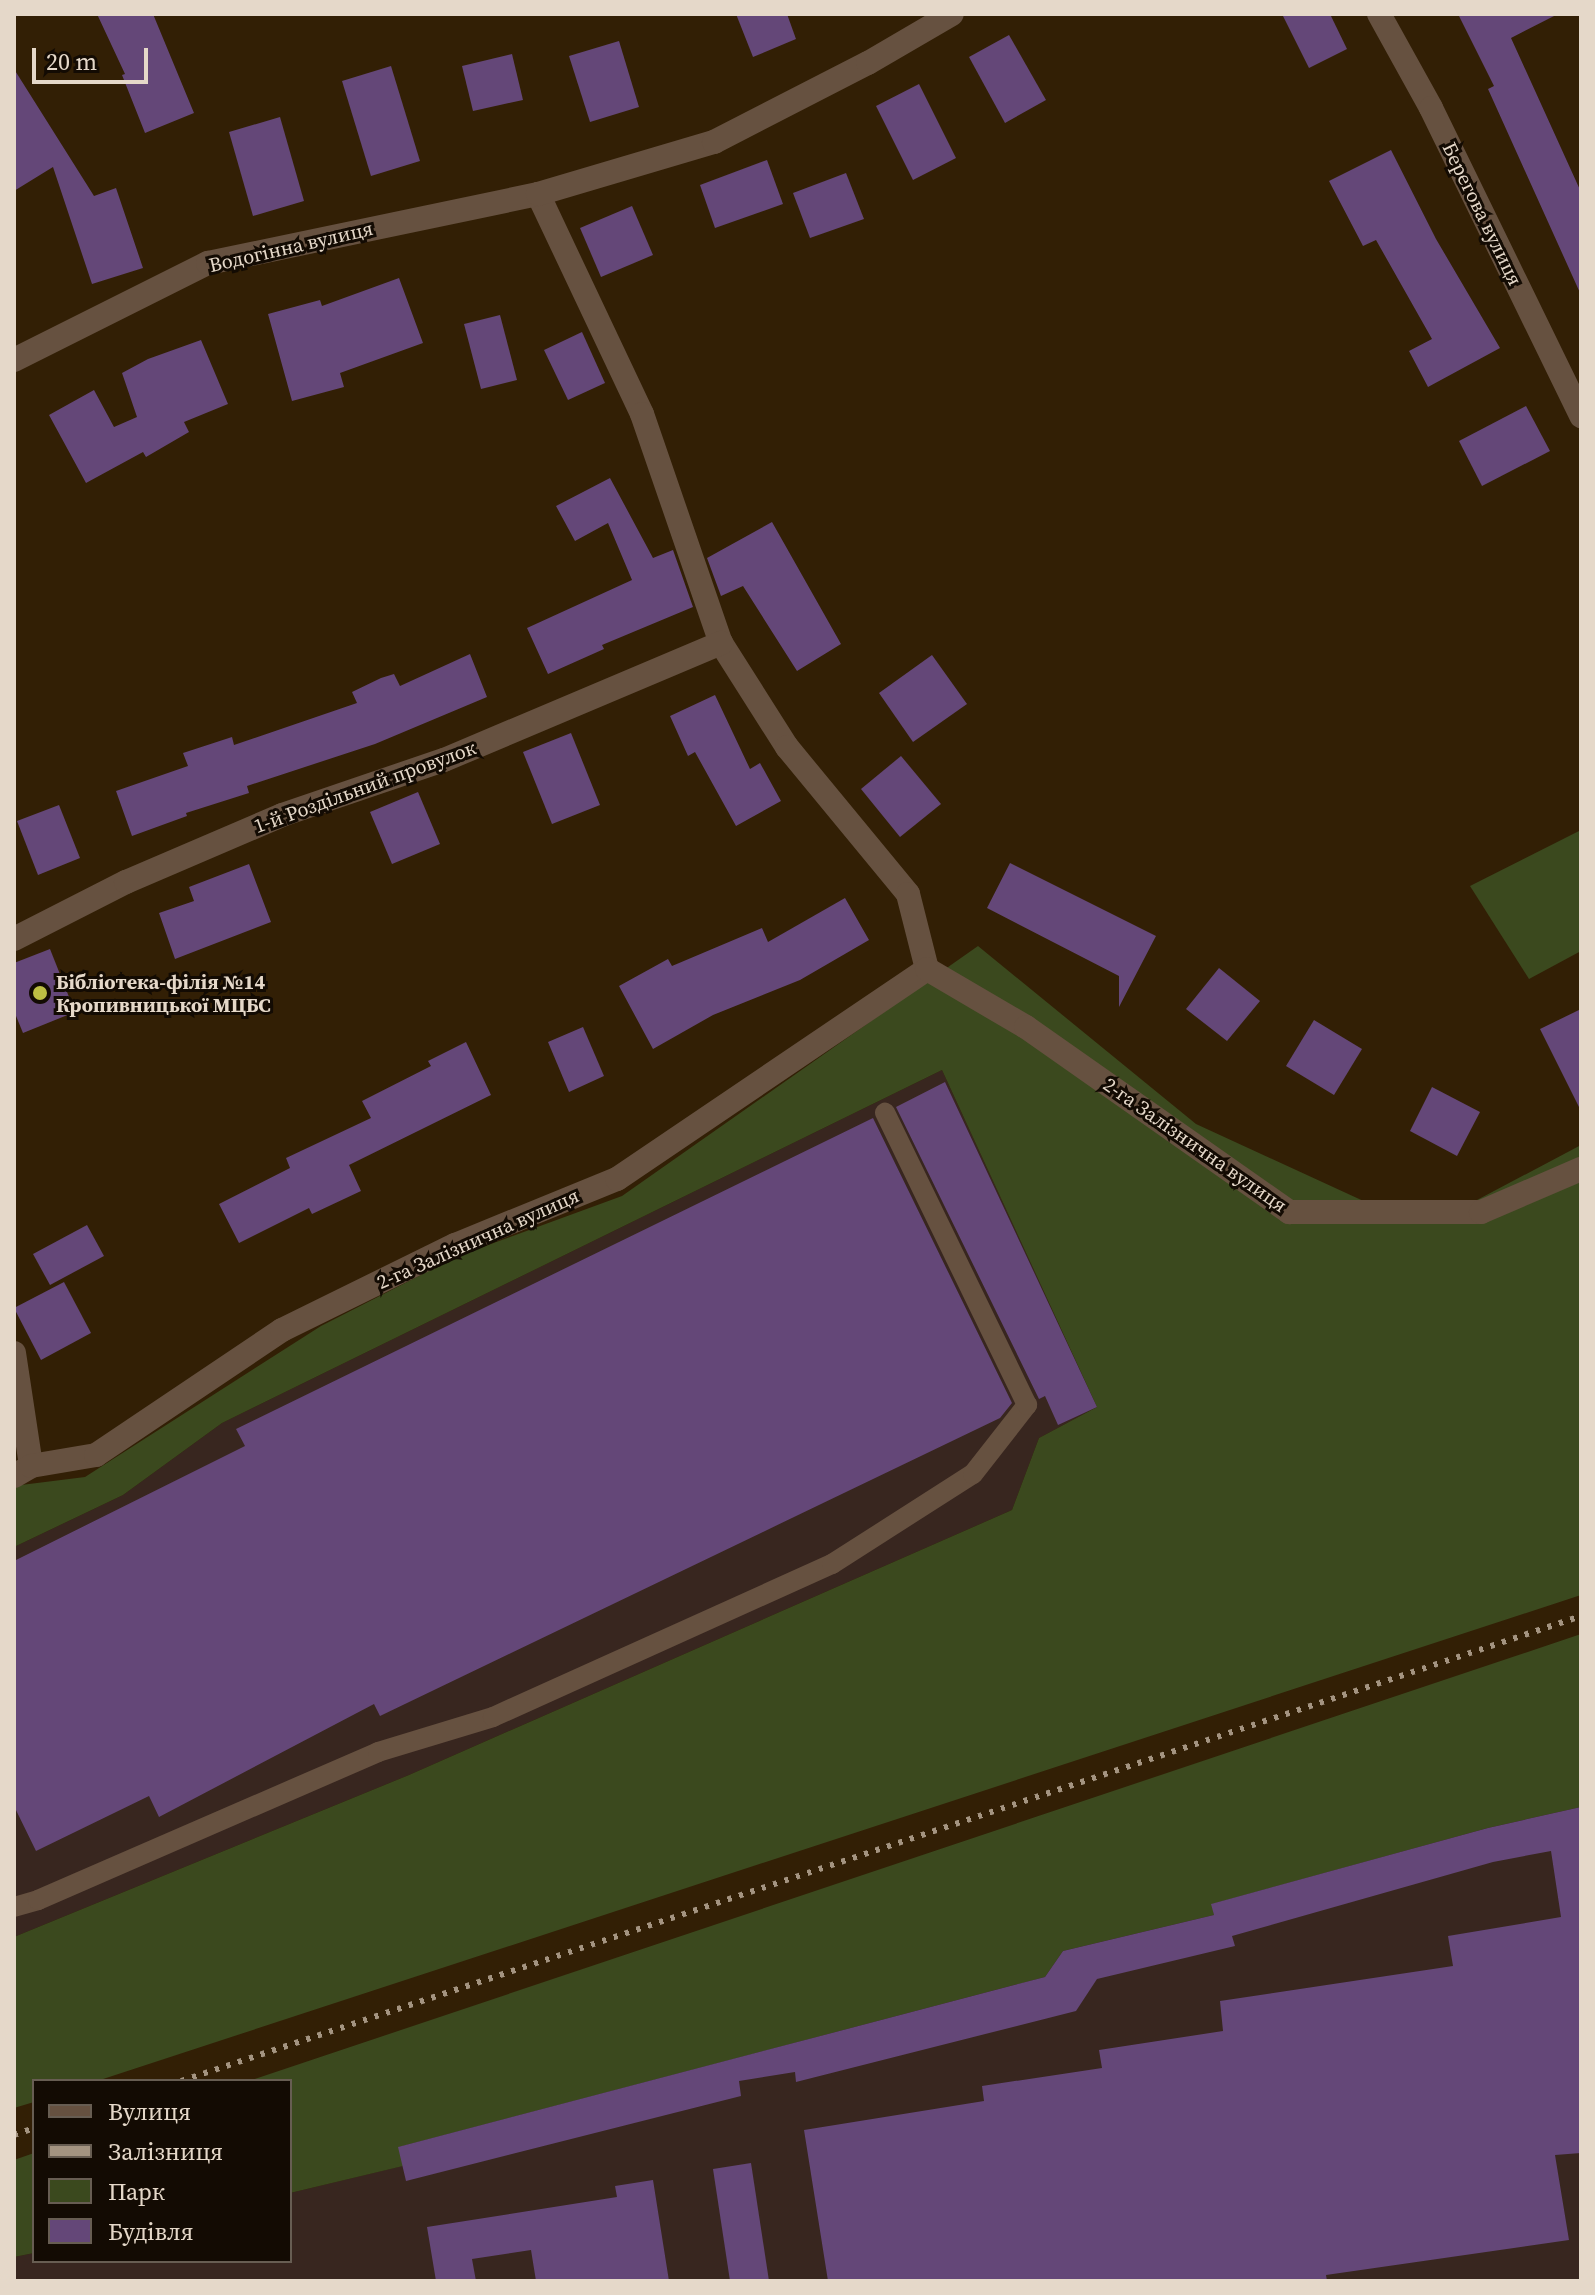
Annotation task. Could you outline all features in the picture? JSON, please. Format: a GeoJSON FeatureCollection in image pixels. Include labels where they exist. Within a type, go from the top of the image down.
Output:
{"type":"FeatureCollection","features":[{"type":"Feature","properties":{"kind":"street","name":"Водогінна вулиця"},"geometry":{"type":"LineString","coordinates":[[14,360],[208,263],[538,194],[714,142],[868,63],[952,14]]}},
{"type":"Feature","properties":{"kind":"street","name":"Берегова вулиця"},"geometry":{"type":"LineString","coordinates":[[1379,14],[1431,108],[1581,416]]}},
{"type":"Feature","properties":{"kind":"street"},"geometry":{"type":"LineString","coordinates":[[538,194],[642,414],[721,643],[787,747],[908,894],[927,969]]}},
{"type":"Feature","properties":{"kind":"street","name":"1-й Роздільний провулок"},"geometry":{"type":"LineString","coordinates":[[14,939],[126,882],[282,815],[444,760],[721,643]]}},
{"type":"Feature","properties":{"kind":"street","name":"2-га Залізнична вулиця"},"geometry":{"type":"LineString","coordinates":[[22,1471],[96,1455],[282,1330],[455,1245],[617,1179],[927,969],[1026,1027],[1289,1212],[1481,1212],[1581,1169]]}},
{"type":"Feature","properties":{"kind":"street"},"geometry":{"type":"LineString","coordinates":[[14,1353],[22,1471]]}},
{"type":"Feature","properties":{"kind":"lane"},"geometry":{"type":"LineString","coordinates":[[14,1907],[38,1900],[378,1752],[507,1711],[832,1564],[973,1474],[1027,1405],[885,1113]]}},
{"type":"Feature","properties":{"kind":"shaded area"},"geometry":{"type":"Polygon","coordinates":[[[942,1070],[1097,1407],[1039,1438],[1012,1510],[409,1775],[14,1937],[14,1547],[123,1495],[222,1423],[942,1070]]]}},
{"type":"Feature","properties":{"kind":"shaded area"},"geometry":{"type":"Polygon","coordinates":[[[1581,1807],[1581,2281],[14,2281],[14,2257],[32,2253],[32,2263],[292,2263],[292,2193],[402,2166],[398,2147],[1045,1977],[1063,1951],[1213,1915],[1211,1904],[1488,1828],[1581,1807]]]}},
{"type":"Feature","properties":{"kind":"green space"},"geometry":{"type":"Polygon","coordinates":[[[1581,830],[1581,951],[1529,979],[1470,886],[1581,830]]]}},
{"type":"Feature","properties":{"kind":"green space"},"geometry":{"type":"Polygon","coordinates":[[[978,946],[1196,1124],[1370,1204],[1477,1200],[1581,1145],[1581,1595],[103,2079],[32,2079],[32,2103],[14,2108],[14,1937],[409,1775],[1012,1510],[1039,1438],[1097,1407],[942,1070],[222,1423],[123,1495],[14,1547],[14,1489],[21,1485],[85,1477],[321,1326],[458,1256],[622,1196],[978,946]]]}},
{"type":"Feature","properties":{"kind":"green space"},"geometry":{"type":"Polygon","coordinates":[[[1581,1634],[1581,1807],[1488,1828],[1212,1904],[1214,1915],[1063,1951],[1045,1977],[399,2147],[403,2166],[292,2193],[292,2079],[255,2079],[1581,1634]]]}},
{"type":"Feature","properties":{"kind":"green space"},"geometry":{"type":"Polygon","coordinates":[[[32,2154],[32,2253],[14,2257],[14,2160],[32,2154]]]}},
{"type":"Feature","properties":{"kind":"building"},"geometry":{"type":"Polygon","coordinates":[[[97,14],[153,14],[194,113],[145,133],[122,75],[125,74],[97,14]]]}},
{"type":"Feature","properties":{"kind":"building"},"geometry":{"type":"Polygon","coordinates":[[[736,14],[787,14],[796,39],[753,57],[736,14]]]}},
{"type":"Feature","properties":{"kind":"building"},"geometry":{"type":"Polygon","coordinates":[[[1282,14],[1330,14],[1347,49],[1309,68],[1282,14]]]}},
{"type":"Feature","properties":{"kind":"building"},"geometry":{"type":"Polygon","coordinates":[[[1458,14],[1558,14],[1511,38],[1581,192],[1581,295],[1488,89],[1494,86],[1458,14]]]}},
{"type":"Feature","properties":{"kind":"building"},"geometry":{"type":"Polygon","coordinates":[[[1009,35],[1046,100],[1005,123],[969,57],[1009,35]]]}},
{"type":"Feature","properties":{"kind":"building"},"geometry":{"type":"Polygon","coordinates":[[[619,41],[639,107],[590,122],[569,56],[619,41]]]}},
{"type":"Feature","properties":{"kind":"building"},"geometry":{"type":"Polygon","coordinates":[[[512,54],[523,100],[473,111],[462,66],[512,54]]]}},
{"type":"Feature","properties":{"kind":"building"},"geometry":{"type":"Polygon","coordinates":[[[391,66],[420,161],[371,176],[342,81],[391,66]]]}},
{"type":"Feature","properties":{"kind":"building"},"geometry":{"type":"Polygon","coordinates":[[[14,69],[94,196],[116,188],[143,268],[92,284],[53,167],[14,191],[14,69]]]}},
{"type":"Feature","properties":{"kind":"building"},"geometry":{"type":"Polygon","coordinates":[[[919,84],[956,158],[913,180],[876,106],[919,84]]]}},
{"type":"Feature","properties":{"kind":"building"},"geometry":{"type":"Polygon","coordinates":[[[280,117],[304,201],[253,216],[229,132],[280,117]]]}},
{"type":"Feature","properties":{"kind":"building"},"geometry":{"type":"Polygon","coordinates":[[[1391,150],[1436,239],[1500,348],[1428,387],[1409,351],[1432,339],[1376,240],[1363,246],[1329,181],[1391,150]]]}},
{"type":"Feature","properties":{"kind":"building"},"geometry":{"type":"Polygon","coordinates":[[[767,160],[783,204],[715,228],[700,185],[767,160]]]}},
{"type":"Feature","properties":{"kind":"building"},"geometry":{"type":"Polygon","coordinates":[[[846,173],[864,219],[810,238],[793,193],[846,173]]]}},
{"type":"Feature","properties":{"kind":"building"},"geometry":{"type":"Polygon","coordinates":[[[632,206],[653,255],[601,277],[580,228],[632,206]]]}},
{"type":"Feature","properties":{"kind":"building"},"geometry":{"type":"Polygon","coordinates":[[[399,278],[423,343],[340,373],[344,387],[292,401],[268,314],[320,300],[322,306],[399,278]]]}},
{"type":"Feature","properties":{"kind":"building"},"geometry":{"type":"Polygon","coordinates":[[[500,315],[517,380],[481,389],[464,324],[500,315]]]}},
{"type":"Feature","properties":{"kind":"building"},"geometry":{"type":"Polygon","coordinates":[[[582,332],[605,383],[568,400],[544,350],[582,332]]]}},
{"type":"Feature","properties":{"kind":"building"},"geometry":{"type":"Polygon","coordinates":[[[201,340],[228,404],[184,422],[189,432],[146,457],[143,452],[86,483],[49,415],[94,390],[114,427],[137,417],[122,373],[148,359],[201,340]]]}},
{"type":"Feature","properties":{"kind":"building"},"geometry":{"type":"Polygon","coordinates":[[[1526,406],[1550,451],[1482,486],[1459,441],[1526,406]]]}},
{"type":"Feature","properties":{"kind":"building"},"geometry":{"type":"Polygon","coordinates":[[[610,478],[653,558],[673,550],[693,607],[602,645],[604,649],[548,674],[527,628],[632,580],[608,523],[575,541],[556,506],[610,478]]]}},
{"type":"Feature","properties":{"kind":"building"},"geometry":{"type":"Polygon","coordinates":[[[772,522],[841,644],[797,671],[743,586],[721,596],[707,558],[772,522]]]}},
{"type":"Feature","properties":{"kind":"building"},"geometry":{"type":"Polygon","coordinates":[[[470,654],[487,697],[375,744],[247,786],[249,793],[186,813],[187,816],[132,836],[116,791],[188,766],[183,753],[232,737],[234,745],[357,703],[352,692],[381,678],[394,674],[400,686],[470,654]]]}},
{"type":"Feature","properties":{"kind":"building"},"geometry":{"type":"Polygon","coordinates":[[[932,655],[967,704],[913,742],[879,693],[932,655]]]}},
{"type":"Feature","properties":{"kind":"building"},"geometry":{"type":"Polygon","coordinates":[[[715,695],[750,769],[760,763],[781,801],[736,826],[695,752],[688,756],[670,716],[715,695]]]}},
{"type":"Feature","properties":{"kind":"building"},"geometry":{"type":"Polygon","coordinates":[[[571,733],[600,805],[552,824],[523,752],[571,733]]]}},
{"type":"Feature","properties":{"kind":"building"},"geometry":{"type":"Polygon","coordinates":[[[901,756],[941,804],[900,837],[861,789],[901,756]]]}},
{"type":"Feature","properties":{"kind":"building"},"geometry":{"type":"Polygon","coordinates":[[[418,792],[440,844],[392,864],[370,812],[418,792]]]}},
{"type":"Feature","properties":{"kind":"building"},"geometry":{"type":"Polygon","coordinates":[[[59,805],[80,858],[38,875],[17,821],[59,805]]]}},
{"type":"Feature","properties":{"kind":"building"},"geometry":{"type":"Polygon","coordinates":[[[1010,863],[1156,936],[1119,1007],[1119,976],[987,908],[1010,863]]]}},
{"type":"Feature","properties":{"kind":"building"},"geometry":{"type":"Polygon","coordinates":[[[249,864],[271,922],[175,959],[159,913],[194,901],[189,887],[249,864]]]}},
{"type":"Feature","properties":{"kind":"building"},"geometry":{"type":"Polygon","coordinates":[[[845,898],[869,940],[800,980],[713,1015],[653,1049],[619,986],[668,959],[672,966],[762,928],[768,942],[845,898]]]}},
{"type":"Feature","properties":{"kind":"building","name":"Бібліотека-філія №14 Кропивницької МЦБС"},"geometry":{"type":"Polygon","coordinates":[[[50,949],[75,1012],[23,1033],[14,1011],[14,963],[50,949]]]}},
{"type":"Feature","properties":{"kind":"building"},"geometry":{"type":"Polygon","coordinates":[[[1219,968],[1260,1001],[1227,1041],[1186,1009],[1219,968]]]}},
{"type":"Feature","properties":{"kind":"building"},"geometry":{"type":"Polygon","coordinates":[[[1581,1009],[1581,1111],[1540,1029],[1581,1009]]]}},
{"type":"Feature","properties":{"kind":"building"},"geometry":{"type":"Polygon","coordinates":[[[1314,1020],[1362,1049],[1334,1095],[1286,1066],[1314,1020]]]}},
{"type":"Feature","properties":{"kind":"building"},"geometry":{"type":"Polygon","coordinates":[[[583,1027],[604,1076],[569,1092],[548,1042],[583,1027]]]}},
{"type":"Feature","properties":{"kind":"building"},"geometry":{"type":"Polygon","coordinates":[[[466,1042],[491,1095],[349,1165],[361,1191],[312,1214],[309,1208],[239,1243],[219,1204],[290,1168],[286,1158],[371,1118],[362,1101],[431,1066],[428,1061],[466,1042]]]}},
{"type":"Feature","properties":{"kind":"building"},"geometry":{"type":"Polygon","coordinates":[[[945,1082],[1097,1407],[1058,1425],[1045,1396],[1039,1399],[896,1107],[945,1082]]]}},
{"type":"Feature","properties":{"kind":"building"},"geometry":{"type":"Polygon","coordinates":[[[1432,1087],[1480,1112],[1457,1156],[1410,1131],[1432,1087]]]}},
{"type":"Feature","properties":{"kind":"building"},"geometry":{"type":"Polygon","coordinates":[[[873,1118],[1012,1403],[1000,1418],[380,1716],[374,1704],[159,1817],[149,1796],[36,1851],[14,1806],[14,1561],[245,1446],[236,1429],[873,1118]]]}},
{"type":"Feature","properties":{"kind":"building"},"geometry":{"type":"Polygon","coordinates":[[[87,1225],[104,1256],[50,1285],[33,1254],[87,1225]]]}},
{"type":"Feature","properties":{"kind":"building"},"geometry":{"type":"Polygon","coordinates":[[[64,1282],[91,1333],[41,1360],[14,1308],[64,1282]]]}},
{"type":"Feature","properties":{"kind":"building"},"geometry":{"type":"Polygon","coordinates":[[[1581,1807],[1581,2153],[1555,2155],[1569,2240],[1326,2275],[1327,2281],[828,2281],[804,2130],[984,2101],[982,2086],[1102,2068],[1099,2050],[1223,2031],[1220,2001],[1453,1966],[1448,1936],[1561,1917],[1551,1851],[1493,1862],[1232,1936],[1235,1946],[1097,1979],[1076,2011],[796,2082],[795,2072],[739,2081],[741,2096],[406,2181],[398,2147],[1045,1977],[1063,1951],[1214,1915],[1211,1904],[1488,1828],[1581,1807]]]}},
{"type":"Feature","properties":{"kind":"building"},"geometry":{"type":"Polygon","coordinates":[[[751,2163],[769,2281],[730,2281],[713,2169],[751,2163]]]}},
{"type":"Feature","properties":{"kind":"building"},"geometry":{"type":"Polygon","coordinates":[[[653,2180],[669,2281],[536,2281],[531,2250],[472,2259],[476,2281],[436,2281],[427,2227],[617,2197],[615,2186],[653,2180]]]}},
{"type":"Feature","properties":{"kind":"railway"},"geometry":{"type":"LineString","coordinates":[[187,2079],[1581,1616]]}},
{"type":"Feature","properties":{"kind":"railway"},"geometry":{"type":"LineString","coordinates":[[14,2135],[32,2129]]}},
{"type":"Feature","properties":{"kind":"place","name":"Бібліотека-філія №14 Кропивницької МЦБС"},"geometry":{"type":"Point","coordinates":[40,993]}}]}
